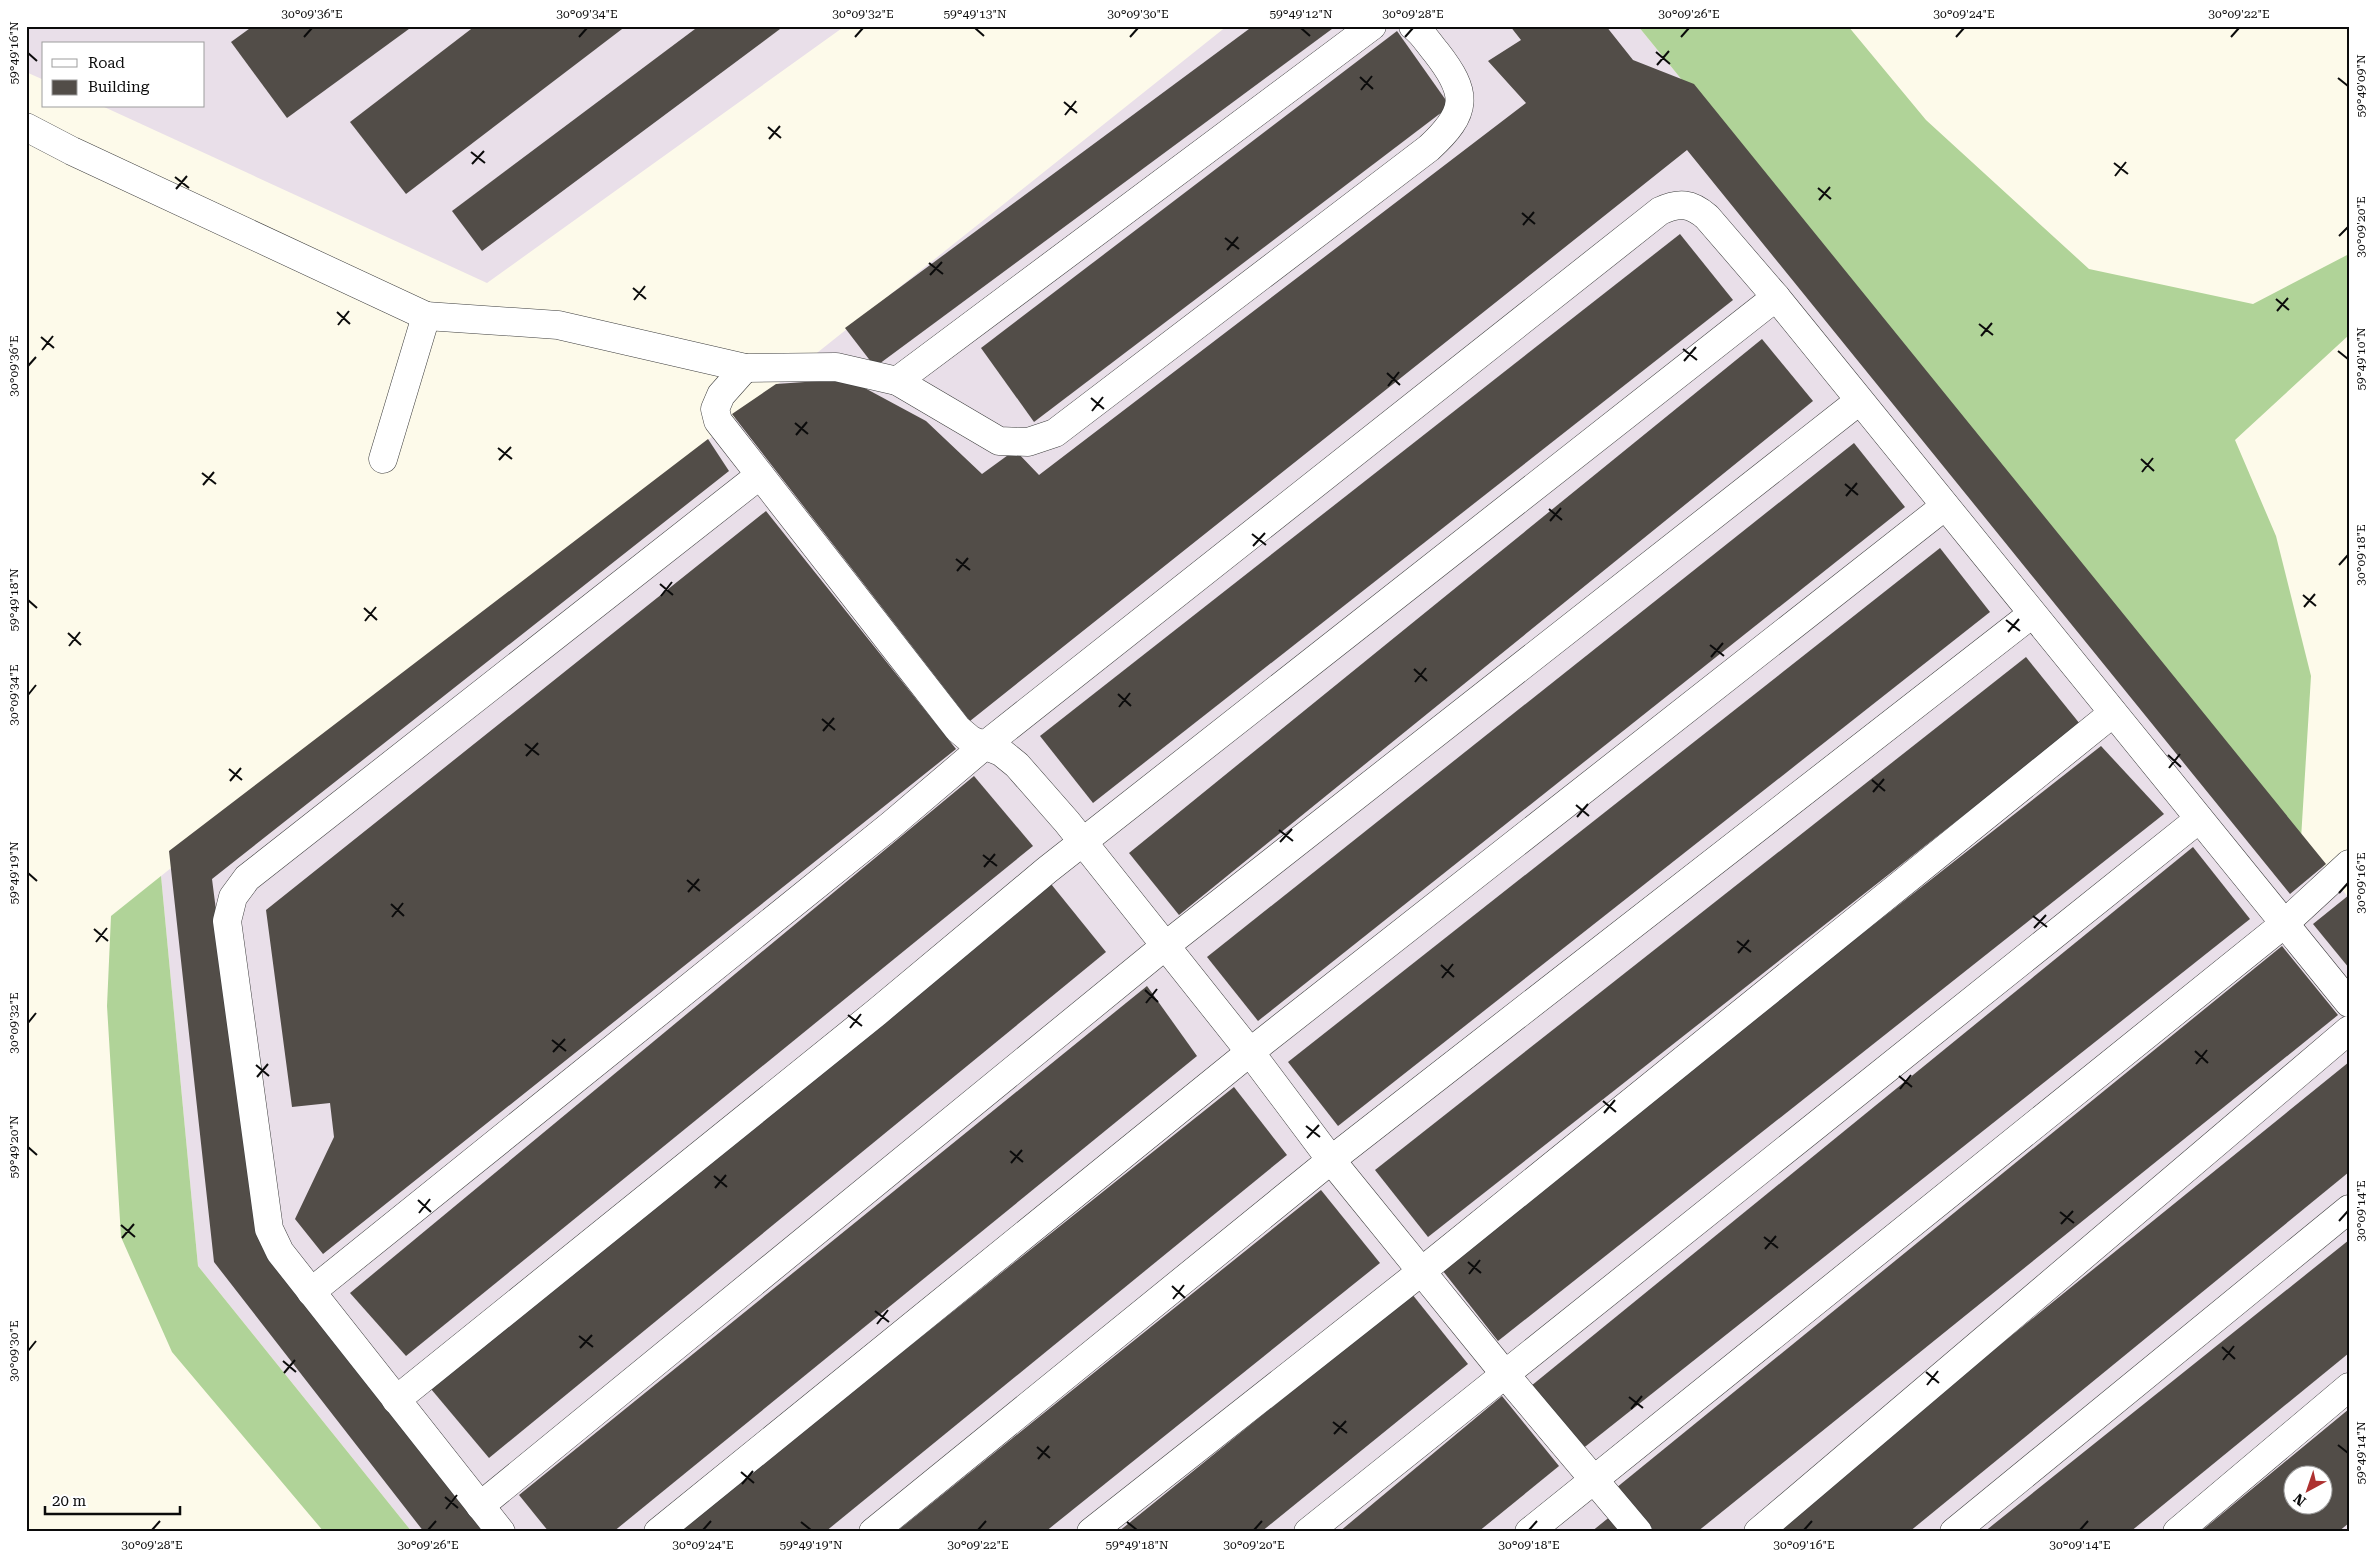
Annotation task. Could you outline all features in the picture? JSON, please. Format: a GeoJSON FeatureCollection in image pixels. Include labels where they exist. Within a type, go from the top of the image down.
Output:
{"type":"FeatureCollection","features":[{"type":"Feature","properties":{"kind":"lane"},"geometry":{"type":"LineString","coordinates":[[897,382],[1372,26]]}},
{"type":"Feature","properties":{"kind":"lane"},"geometry":{"type":"LineString","coordinates":[[26,127],[72,151],[426,316],[558,325],[745,368],[836,367],[897,382],[998,441],[1028,442],[1055,433],[1429,148],[1443,135],[1454,121],[1460,105],[1459,88],[1443,61],[1413,26]]}},
{"type":"Feature","properties":{"kind":"lane"},"geometry":{"type":"LineString","coordinates":[[312,1292],[883,831],[984,746],[1660,211],[1672,205],[1685,204],[1697,208],[1707,216],[1776,297],[2349,1003]]}},
{"type":"Feature","properties":{"kind":"lane"},"geometry":{"type":"LineString","coordinates":[[396,1400],[877,1012],[1083,842],[1776,297]]}},
{"type":"Feature","properties":{"kind":"lane"},"geometry":{"type":"LineString","coordinates":[[383,459],[426,316]]}},
{"type":"Feature","properties":{"kind":"lane"},"geometry":{"type":"LineString","coordinates":[[745,368],[721,395],[715,409],[718,421],[958,729],[971,740],[1000,752],[1017,765],[1083,842],[1250,1052],[1331,1160],[1504,1374],[1638,1532]]}},
{"type":"Feature","properties":{"kind":"lane"},"geometry":{"type":"LineString","coordinates":[[480,1506],[1164,946],[1859,400]]}},
{"type":"Feature","properties":{"kind":"lane"},"geometry":{"type":"LineString","coordinates":[[501,1532],[280,1252],[269,1228],[227,921],[232,897],[247,878],[760,475]]}},
{"type":"Feature","properties":{"kind":"lane"},"geometry":{"type":"LineString","coordinates":[[658,1532],[1250,1052],[1945,506]]}},
{"type":"Feature","properties":{"kind":"lane"},"geometry":{"type":"LineString","coordinates":[[873,1532],[1331,1160],[2032,614]]}},
{"type":"Feature","properties":{"kind":"lane"},"geometry":{"type":"LineString","coordinates":[[1091,1532],[1422,1271],[2114,714]]}},
{"type":"Feature","properties":{"kind":"lane"},"geometry":{"type":"LineString","coordinates":[[1308,1532],[2199,818]]}},
{"type":"Feature","properties":{"kind":"lane"},"geometry":{"type":"LineString","coordinates":[[1529,1532],[2284,924],[2349,864]]}},
{"type":"Feature","properties":{"kind":"lane"},"geometry":{"type":"LineString","coordinates":[[1758,1532],[2349,1030]]}},
{"type":"Feature","properties":{"kind":"lane"},"geometry":{"type":"LineString","coordinates":[[1954,1532],[2349,1209]]}},
{"type":"Feature","properties":{"kind":"lane"},"geometry":{"type":"LineString","coordinates":[[2177,1532],[2349,1388]]}},
{"type":"Feature","properties":{"kind":"shaded area"},"geometry":{"type":"Polygon","coordinates":[[[26,26],[845,26],[487,283],[106,108],[205,108],[205,42],[42,42],[42,79],[26,72],[26,26]]]}},
{"type":"Feature","properties":{"kind":"shaded area"},"geometry":{"type":"Polygon","coordinates":[[[1227,26],[1638,26],[2349,898],[2349,1532],[412,1532],[198,1266],[161,876],[1227,26]]]}},
{"type":"Feature","properties":{"kind":"green space"},"geometry":{"type":"Polygon","coordinates":[[[1638,26],[1848,26],[1926,120],[2089,269],[2253,304],[2349,254],[2349,335],[2235,440],[2276,536],[2311,676],[2301,839],[1638,26]]]}},
{"type":"Feature","properties":{"kind":"green space"},"geometry":{"type":"Polygon","coordinates":[[[161,876],[198,1266],[412,1532],[324,1532],[172,1352],[121,1237],[107,1006],[111,916],[161,876]]]}},
{"type":"Feature","properties":{"kind":"building"},"geometry":{"type":"Polygon","coordinates":[[[253,26],[413,26],[287,118],[231,42],[253,26]]]}},
{"type":"Feature","properties":{"kind":"building"},"geometry":{"type":"Polygon","coordinates":[[[475,26],[626,26],[406,194],[350,122],[475,26]]]}},
{"type":"Feature","properties":{"kind":"building"},"geometry":{"type":"Polygon","coordinates":[[[699,26],[784,26],[482,251],[452,211],[699,26]]]}},
{"type":"Feature","properties":{"kind":"building"},"geometry":{"type":"Polygon","coordinates":[[[1253,26],[1336,26],[875,367],[845,328],[1253,26]]]}},
{"type":"Feature","properties":{"kind":"building"},"geometry":{"type":"Polygon","coordinates":[[[1510,26],[1606,26],[1633,60],[1694,84],[2326,864],[2290,894],[1687,150],[970,721],[732,414],[776,384],[848,379],[926,421],[982,474],[1015,450],[1039,475],[1526,103],[1488,61],[1521,40],[1510,26]]]}},
{"type":"Feature","properties":{"kind":"building"},"geometry":{"type":"Polygon","coordinates":[[[1397,31],[1450,106],[1034,422],[981,348],[1397,31]]]}},
{"type":"Feature","properties":{"kind":"building"},"geometry":{"type":"Polygon","coordinates":[[[1680,234],[1733,300],[1093,803],[1040,736],[1680,234]]]}},
{"type":"Feature","properties":{"kind":"building"},"geometry":{"type":"Polygon","coordinates":[[[1762,339],[1813,401],[1179,915],[1129,853],[1762,339]]]}},
{"type":"Feature","properties":{"kind":"building"},"geometry":{"type":"Polygon","coordinates":[[[708,439],[729,471],[212,879],[257,1230],[487,1532],[424,1532],[214,1262],[169,851],[708,439]]]}},
{"type":"Feature","properties":{"kind":"building"},"geometry":{"type":"Polygon","coordinates":[[[1854,443],[1905,507],[1258,1021],[1207,957],[1854,443]]]}},
{"type":"Feature","properties":{"kind":"building"},"geometry":{"type":"Polygon","coordinates":[[[766,511],[956,749],[323,1254],[295,1219],[334,1137],[330,1103],[292,1107],[266,910],[766,511]]]}},
{"type":"Feature","properties":{"kind":"building"},"geometry":{"type":"Polygon","coordinates":[[[1940,548],[1990,612],[1338,1126],[1288,1062],[1940,548]]]}},
{"type":"Feature","properties":{"kind":"building"},"geometry":{"type":"Polygon","coordinates":[[[2026,657],[2080,724],[1428,1237],[1375,1170],[2026,657]]]}},
{"type":"Feature","properties":{"kind":"building"},"geometry":{"type":"Polygon","coordinates":[[[2101,746],[2164,814],[1498,1341],[1439,1266],[2101,746]]]}},
{"type":"Feature","properties":{"kind":"building"},"geometry":{"type":"Polygon","coordinates":[[[974,776],[1033,846],[406,1356],[350,1293],[974,776]]]}},
{"type":"Feature","properties":{"kind":"building"},"geometry":{"type":"Polygon","coordinates":[[[2193,847],[2250,919],[1581,1450],[1531,1386],[2193,847]]]}},
{"type":"Feature","properties":{"kind":"building"},"geometry":{"type":"Polygon","coordinates":[[[1047,879],[1106,952],[489,1458],[431,1389],[1047,879]]]}},
{"type":"Feature","properties":{"kind":"building"},"geometry":{"type":"Polygon","coordinates":[[[2349,895],[2349,968],[2313,924],[2349,895]]]}},
{"type":"Feature","properties":{"kind":"building"},"geometry":{"type":"Polygon","coordinates":[[[2282,946],[2338,1015],[1697,1532],[1655,1532],[1616,1488],[2282,946]]]}},
{"type":"Feature","properties":{"kind":"building"},"geometry":{"type":"Polygon","coordinates":[[[1147,986],[1197,1056],[613,1532],[549,1532],[519,1495],[1147,986]]]}},
{"type":"Feature","properties":{"kind":"building"},"geometry":{"type":"Polygon","coordinates":[[[2349,1062],[2349,1172],[1909,1532],[1769,1532],[2349,1062]]]}},
{"type":"Feature","properties":{"kind":"building"},"geometry":{"type":"Polygon","coordinates":[[[1234,1087],[1287,1155],[825,1532],[677,1532],[1234,1087]]]}},
{"type":"Feature","properties":{"kind":"building"},"geometry":{"type":"Polygon","coordinates":[[[1321,1190],[1380,1263],[1045,1532],[896,1532],[1321,1190]]]}},
{"type":"Feature","properties":{"kind":"building"},"geometry":{"type":"Polygon","coordinates":[[[2349,1240],[2349,1353],[2130,1532],[1984,1532],[2349,1240]]]}},
{"type":"Feature","properties":{"kind":"building"},"geometry":{"type":"Polygon","coordinates":[[[1412,1294],[1468,1364],[1261,1532],[1118,1532],[1412,1294]]]}},
{"type":"Feature","properties":{"kind":"building"},"geometry":{"type":"Polygon","coordinates":[[[1502,1396],[1559,1466],[1478,1532],[1339,1532],[1502,1396]]]}},
{"type":"Feature","properties":{"kind":"building"},"geometry":{"type":"Polygon","coordinates":[[[2349,1409],[2349,1523],[2338,1532],[2200,1532],[2349,1409]]]}},
{"type":"Feature","properties":{"kind":"building"},"geometry":{"type":"Polygon","coordinates":[[[1612,1515],[1625,1532],[1591,1532],[1612,1515]]]}}]}
